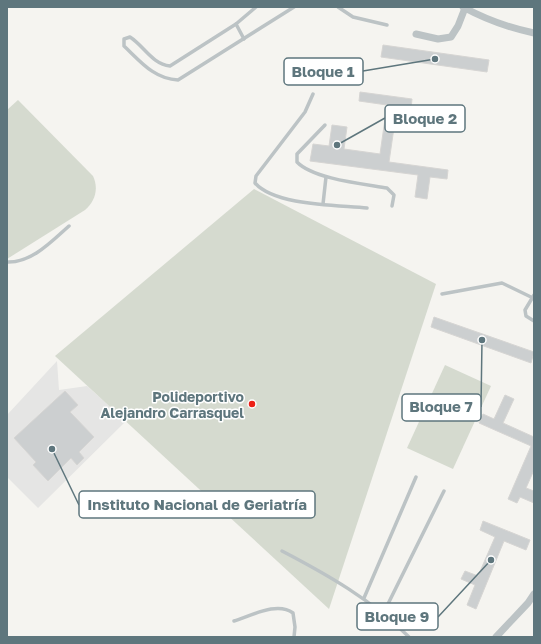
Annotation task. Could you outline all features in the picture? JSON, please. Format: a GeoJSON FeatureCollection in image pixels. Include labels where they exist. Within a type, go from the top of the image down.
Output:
{"type":"FeatureCollection","features":[{"type":"Feature","properties":{"kind":"street"},"geometry":{"type":"LineString","coordinates":[[416,34],[438,39],[451,37],[458,26],[464,8],[490,20],[519,30],[534,33]]}},
{"type":"Feature","properties":{"kind":"street"},"geometry":{"type":"LineString","coordinates":[[496,637],[528,603],[534,594]]}},
{"type":"Feature","properties":{"kind":"lane"},"geometry":{"type":"LineString","coordinates":[[256,7],[236,24],[170,66],[162,65],[157,62],[130,37],[124,40],[123,43],[124,46],[156,75],[178,80],[294,7]]}},
{"type":"Feature","properties":{"kind":"lane"},"geometry":{"type":"LineString","coordinates":[[338,7],[353,16],[387,25]]}},
{"type":"Feature","properties":{"kind":"lane"},"geometry":{"type":"LineString","coordinates":[[236,24],[244,39]]}},
{"type":"Feature","properties":{"kind":"lane"},"geometry":{"type":"LineString","coordinates":[[313,94],[305,112],[256,176],[255,183],[259,187],[278,196],[300,202],[367,208]]}},
{"type":"Feature","properties":{"kind":"lane"},"geometry":{"type":"LineString","coordinates":[[325,125],[298,154],[297,162],[301,166],[326,177],[387,188],[394,195],[392,206]]}},
{"type":"Feature","properties":{"kind":"lane"},"geometry":{"type":"LineString","coordinates":[[323,204],[326,177]]}},
{"type":"Feature","properties":{"kind":"lane"},"geometry":{"type":"LineString","coordinates":[[7,262],[17,262],[41,250],[69,226]]}},
{"type":"Feature","properties":{"kind":"lane"},"geometry":{"type":"LineString","coordinates":[[442,294],[502,283],[533,296],[524,310],[526,316],[534,321]]}},
{"type":"Feature","properties":{"kind":"lane"},"geometry":{"type":"LineString","coordinates":[[364,598],[416,477]]}},
{"type":"Feature","properties":{"kind":"lane"},"geometry":{"type":"LineString","coordinates":[[383,614],[444,491]]}},
{"type":"Feature","properties":{"kind":"lane"},"geometry":{"type":"LineString","coordinates":[[282,551],[364,598],[409,637]]}},
{"type":"Feature","properties":{"kind":"lane"},"geometry":{"type":"LineString","coordinates":[[234,621],[279,607],[287,608],[293,613],[295,627],[294,637]]}},
{"type":"Feature","properties":{"kind":"shaded area"},"geometry":{"type":"Polygon","coordinates":[[[18,100],[93,176],[96,190],[94,199],[85,210],[7,259],[7,110],[18,100]]]}},
{"type":"Feature","properties":{"kind":"shaded area","name":"Polideportivo Alejandro Carrasquel"},"geometry":{"type":"Polygon","coordinates":[[[254,189],[436,284],[329,609],[55,356],[254,189]]]}},
{"type":"Feature","properties":{"kind":"shaded area"},"geometry":{"type":"Polygon","coordinates":[[[57,361],[59,390],[87,386],[126,421],[38,508],[7,477],[7,415],[57,361]]]}},
{"type":"Feature","properties":{"kind":"shaded area"},"geometry":{"type":"Polygon","coordinates":[[[445,365],[491,386],[453,469],[407,448],[445,365]]]}},
{"type":"Feature","properties":{"kind":"building"},"geometry":{"type":"Polygon","coordinates":[[[383,45],[489,60],[487,72],[381,57],[383,45]]]}},
{"type":"Feature","properties":{"kind":"building"},"geometry":{"type":"Polygon","coordinates":[[[360,92],[412,99],[411,109],[397,107],[389,162],[448,170],[447,179],[430,177],[427,199],[415,197],[418,175],[310,161],[313,144],[329,146],[332,125],[347,127],[344,149],[380,154],[387,105],[359,101],[360,92]]]}},
{"type":"Feature","properties":{"kind":"building"},"geometry":{"type":"Polygon","coordinates":[[[434,317],[534,352],[531,363],[431,327],[434,317]]]}},
{"type":"Feature","properties":{"kind":"building"},"geometry":{"type":"Polygon","coordinates":[[[65,391],[78,405],[70,412],[94,437],[79,452],[84,458],[77,465],[71,458],[48,481],[33,465],[36,462],[14,438],[65,391]]]}},
{"type":"Feature","properties":{"kind":"building"},"geometry":{"type":"Polygon","coordinates":[[[505,395],[514,399],[503,423],[534,437],[534,470],[526,488],[534,491],[534,503],[520,497],[517,503],[508,499],[531,446],[479,423],[483,414],[494,419],[505,395]]]}},
{"type":"Feature","properties":{"kind":"building"},"geometry":{"type":"Polygon","coordinates":[[[483,521],[530,540],[526,550],[504,541],[476,609],[467,605],[475,585],[461,579],[465,571],[478,576],[495,537],[480,530],[483,521]]]}},
{"type":"Feature","properties":{"kind":"place","name":"Bloque 1"},"geometry":{"type":"Point","coordinates":[435,59]}},
{"type":"Feature","properties":{"kind":"place","name":"Bloque 2"},"geometry":{"type":"Point","coordinates":[337,145]}},
{"type":"Feature","properties":{"kind":"place","name":"Bloque 7"},"geometry":{"type":"Point","coordinates":[482,340]}},
{"type":"Feature","properties":{"kind":"place","name":"Polideportivo Alejandro Carrasquel"},"geometry":{"type":"Point","coordinates":[252,404]}},
{"type":"Feature","properties":{"kind":"place","name":"Instituto Nacional de Geriatría"},"geometry":{"type":"Point","coordinates":[52,449]}},
{"type":"Feature","properties":{"kind":"place","name":"Bloque 9"},"geometry":{"type":"Point","coordinates":[491,560]}}]}
